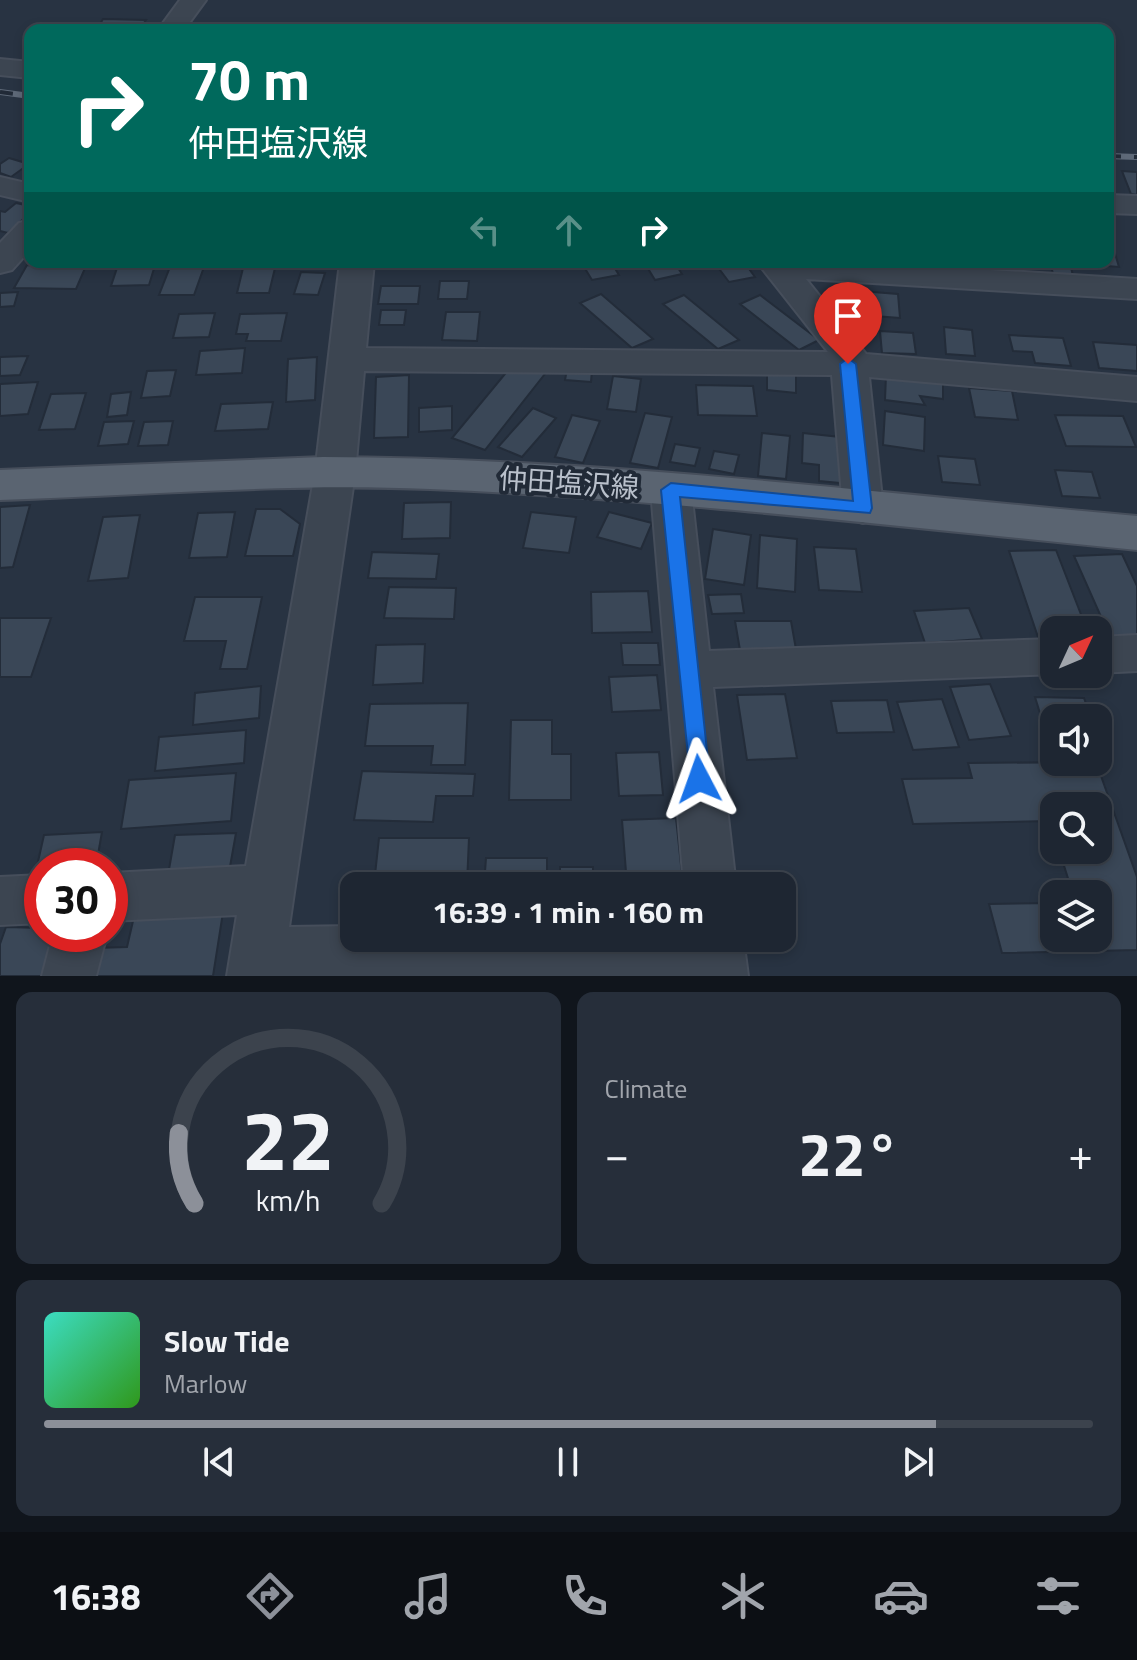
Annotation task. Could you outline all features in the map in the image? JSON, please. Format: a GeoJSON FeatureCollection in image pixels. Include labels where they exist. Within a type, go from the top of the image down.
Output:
{"type":"FeatureCollection","features":[{"type":"Feature","properties":{"kind":"main road","name":"仲田塩沢線"},"geometry":{"type":"LineString","coordinates":[[0,485],[335,473],[429,474],[671,490],[1137,533]]}},
{"type":"Feature","properties":{"kind":"street"},"geometry":{"type":"LineString","coordinates":[[175,24],[193,0]]}},
{"type":"Feature","properties":{"kind":"street"},"geometry":{"type":"LineString","coordinates":[[0,186],[24,192]]}},
{"type":"Feature","properties":{"kind":"street"},"geometry":{"type":"LineString","coordinates":[[1114,204],[1137,205]]}},
{"type":"Feature","properties":{"kind":"street"},"geometry":{"type":"LineString","coordinates":[[0,263],[24,237]]}},
{"type":"Feature","properties":{"kind":"street"},"geometry":{"type":"LineString","coordinates":[[356,268],[335,473],[256,964],[557,949],[714,976]]}},
{"type":"Feature","properties":{"kind":"street"},"geometry":{"type":"LineString","coordinates":[[779,268],[848,353],[863,508]]}},
{"type":"Feature","properties":{"kind":"street"},"geometry":{"type":"LineString","coordinates":[[834,268],[1137,289]]}},
{"type":"Feature","properties":{"kind":"street"},"geometry":{"type":"LineString","coordinates":[[347,359],[848,364],[1137,389]]}},
{"type":"Feature","properties":{"kind":"street"},"geometry":{"type":"LineString","coordinates":[[671,490],[709,872]]}},
{"type":"Feature","properties":{"kind":"street"},"geometry":{"type":"LineString","coordinates":[[1112,654],[1137,653]]}},
{"type":"Feature","properties":{"kind":"street"},"geometry":{"type":"LineString","coordinates":[[690,670],[837,668],[1040,658]]}},
{"type":"Feature","properties":{"kind":"street"},"geometry":{"type":"LineString","coordinates":[[128,896],[268,889]]}},
{"type":"Feature","properties":{"kind":"street"},"geometry":{"type":"LineString","coordinates":[[0,901],[24,900]]}},
{"type":"Feature","properties":{"kind":"street"},"geometry":{"type":"LineString","coordinates":[[69,976],[75,952]]}},
{"type":"Feature","properties":{"kind":"street"},"geometry":{"type":"LineString","coordinates":[[718,952],[721,976]]}},
{"type":"Feature","properties":{"kind":"building"},"geometry":{"type":"Polygon","coordinates":[[[103,19],[146,20],[143,24],[100,24],[103,19]]]}},
{"type":"Feature","properties":{"kind":"building"},"geometry":{"type":"Polygon","coordinates":[[[9,158],[24,162],[24,168],[11,177],[0,173],[0,164],[9,158]]]}},
{"type":"Feature","properties":{"kind":"building"},"geometry":{"type":"Polygon","coordinates":[[[1122,171],[1137,172],[1137,195],[1131,194],[1122,171]]]}},
{"type":"Feature","properties":{"kind":"building"},"geometry":{"type":"Polygon","coordinates":[[[16,203],[24,205],[24,218],[8,233],[0,231],[0,211],[5,212],[16,203]]]}},
{"type":"Feature","properties":{"kind":"building"},"geometry":{"type":"Polygon","coordinates":[[[1114,250],[1119,267],[1114,267],[1114,250]]]}},
{"type":"Feature","properties":{"kind":"building"},"geometry":{"type":"Polygon","coordinates":[[[25,268],[85,268],[76,289],[14,288],[25,268]]]}},
{"type":"Feature","properties":{"kind":"building"},"geometry":{"type":"Polygon","coordinates":[[[117,268],[154,268],[149,285],[111,286],[117,268]]]}},
{"type":"Feature","properties":{"kind":"building"},"geometry":{"type":"Polygon","coordinates":[[[170,268],[204,268],[194,295],[159,295],[170,268]]]}},
{"type":"Feature","properties":{"kind":"building"},"geometry":{"type":"Polygon","coordinates":[[[243,268],[275,268],[269,293],[237,293],[243,268]]]}},
{"type":"Feature","properties":{"kind":"building"},"geometry":{"type":"Polygon","coordinates":[[[585,268],[615,268],[619,275],[592,280],[585,268]]]}},
{"type":"Feature","properties":{"kind":"building"},"geometry":{"type":"Polygon","coordinates":[[[648,268],[678,268],[682,274],[655,280],[648,268]]]}},
{"type":"Feature","properties":{"kind":"building"},"geometry":{"type":"Polygon","coordinates":[[[718,268],[748,268],[755,277],[729,282],[718,268]]]}},
{"type":"Feature","properties":{"kind":"building"},"geometry":{"type":"Polygon","coordinates":[[[1052,268],[1071,268],[1073,276],[1053,274],[1052,268]]]}},
{"type":"Feature","properties":{"kind":"building"},"geometry":{"type":"Polygon","coordinates":[[[301,272],[325,273],[318,295],[294,294],[301,272]]]}},
{"type":"Feature","properties":{"kind":"building"},"geometry":{"type":"Polygon","coordinates":[[[440,281],[469,281],[467,299],[438,299],[440,281]]]}},
{"type":"Feature","properties":{"kind":"building"},"geometry":{"type":"Polygon","coordinates":[[[381,286],[420,286],[418,304],[378,304],[381,286]]]}},
{"type":"Feature","properties":{"kind":"building"},"geometry":{"type":"Polygon","coordinates":[[[860,291],[898,294],[900,318],[861,315],[860,291]]]}},
{"type":"Feature","properties":{"kind":"building"},"geometry":{"type":"Polygon","coordinates":[[[18,292],[14,306],[0,307],[0,293],[18,292]]]}},
{"type":"Feature","properties":{"kind":"building"},"geometry":{"type":"Polygon","coordinates":[[[601,294],[653,339],[632,348],[580,303],[601,294]]]}},
{"type":"Feature","properties":{"kind":"building"},"geometry":{"type":"Polygon","coordinates":[[[684,295],[739,340],[718,349],[663,304],[684,295]]]}},
{"type":"Feature","properties":{"kind":"building"},"geometry":{"type":"Polygon","coordinates":[[[760,295],[819,340],[799,350],[740,304],[760,295]]]}},
{"type":"Feature","properties":{"kind":"building"},"geometry":{"type":"Polygon","coordinates":[[[381,310],[406,310],[404,325],[379,325],[381,310]]]}},
{"type":"Feature","properties":{"kind":"building"},"geometry":{"type":"Polygon","coordinates":[[[446,312],[480,312],[477,341],[442,340],[446,312]]]}},
{"type":"Feature","properties":{"kind":"building"},"geometry":{"type":"Polygon","coordinates":[[[215,313],[209,337],[173,338],[179,314],[215,313]]]}},
{"type":"Feature","properties":{"kind":"building"},"geometry":{"type":"Polygon","coordinates":[[[287,313],[281,341],[246,341],[248,334],[236,334],[240,314],[287,313]]]}},
{"type":"Feature","properties":{"kind":"building"},"geometry":{"type":"Polygon","coordinates":[[[944,327],[972,330],[975,356],[946,354],[944,327]]]}},
{"type":"Feature","properties":{"kind":"building"},"geometry":{"type":"Polygon","coordinates":[[[880,331],[913,333],[916,354],[882,353],[880,331]]]}},
{"type":"Feature","properties":{"kind":"building"},"geometry":{"type":"Polygon","coordinates":[[[1009,335],[1063,338],[1071,366],[1035,363],[1032,352],[1013,351],[1009,335]]]}},
{"type":"Feature","properties":{"kind":"building"},"geometry":{"type":"Polygon","coordinates":[[[1093,342],[1137,345],[1137,371],[1099,368],[1093,342]]]}},
{"type":"Feature","properties":{"kind":"building"},"geometry":{"type":"Polygon","coordinates":[[[245,348],[242,373],[196,375],[200,351],[245,348]]]}},
{"type":"Feature","properties":{"kind":"building"},"geometry":{"type":"Polygon","coordinates":[[[28,356],[20,375],[0,376],[0,357],[28,356]]]}},
{"type":"Feature","properties":{"kind":"building"},"geometry":{"type":"Polygon","coordinates":[[[317,357],[315,400],[286,402],[288,359],[317,357]]]}},
{"type":"Feature","properties":{"kind":"building"},"geometry":{"type":"Polygon","coordinates":[[[509,369],[548,370],[485,450],[452,438],[509,369]]]}},
{"type":"Feature","properties":{"kind":"building"},"geometry":{"type":"Polygon","coordinates":[[[567,369],[592,370],[591,382],[565,380],[567,369]]]}},
{"type":"Feature","properties":{"kind":"building"},"geometry":{"type":"Polygon","coordinates":[[[176,370],[170,396],[141,398],[147,371],[176,370]]]}},
{"type":"Feature","properties":{"kind":"building"},"geometry":{"type":"Polygon","coordinates":[[[767,372],[796,374],[796,393],[767,390],[767,372]]]}},
{"type":"Feature","properties":{"kind":"building"},"geometry":{"type":"Polygon","coordinates":[[[409,375],[408,437],[374,438],[376,377],[409,375]]]}},
{"type":"Feature","properties":{"kind":"building"},"geometry":{"type":"Polygon","coordinates":[[[886,375],[943,383],[943,399],[920,396],[925,405],[885,400],[886,375]]]}},
{"type":"Feature","properties":{"kind":"building"},"geometry":{"type":"Polygon","coordinates":[[[613,376],[641,379],[636,412],[607,409],[613,376]]]}},
{"type":"Feature","properties":{"kind":"building"},"geometry":{"type":"Polygon","coordinates":[[[38,382],[28,414],[0,416],[0,384],[38,382]]]}},
{"type":"Feature","properties":{"kind":"building"},"geometry":{"type":"Polygon","coordinates":[[[696,385],[753,386],[757,416],[698,415],[696,385]]]}},
{"type":"Feature","properties":{"kind":"building"},"geometry":{"type":"Polygon","coordinates":[[[969,388],[1012,391],[1018,420],[975,417],[969,388]]]}},
{"type":"Feature","properties":{"kind":"building"},"geometry":{"type":"Polygon","coordinates":[[[131,392],[127,415],[107,417],[111,394],[131,392]]]}},
{"type":"Feature","properties":{"kind":"building"},"geometry":{"type":"Polygon","coordinates":[[[86,393],[75,429],[39,430],[51,394],[86,393]]]}},
{"type":"Feature","properties":{"kind":"building"},"geometry":{"type":"Polygon","coordinates":[[[273,402],[268,429],[215,431],[221,404],[273,402]]]}},
{"type":"Feature","properties":{"kind":"building"},"geometry":{"type":"Polygon","coordinates":[[[452,406],[452,430],[419,432],[419,408],[452,406]]]}},
{"type":"Feature","properties":{"kind":"building"},"geometry":{"type":"Polygon","coordinates":[[[533,408],[556,418],[522,457],[498,447],[533,408]]]}},
{"type":"Feature","properties":{"kind":"building"},"geometry":{"type":"Polygon","coordinates":[[[885,411],[925,417],[924,451],[883,445],[885,411]]]}},
{"type":"Feature","properties":{"kind":"building"},"geometry":{"type":"Polygon","coordinates":[[[645,413],[672,417],[658,468],[630,463],[645,413]]]}},
{"type":"Feature","properties":{"kind":"building"},"geometry":{"type":"Polygon","coordinates":[[[572,415],[600,421],[583,463],[555,457],[572,415]]]}},
{"type":"Feature","properties":{"kind":"building"},"geometry":{"type":"Polygon","coordinates":[[[1055,415],[1123,416],[1136,447],[1066,446],[1055,415]]]}},
{"type":"Feature","properties":{"kind":"building"},"geometry":{"type":"Polygon","coordinates":[[[134,421],[128,444],[98,446],[104,422],[134,421]]]}},
{"type":"Feature","properties":{"kind":"building"},"geometry":{"type":"Polygon","coordinates":[[[173,421],[168,445],[138,446],[144,422],[173,421]]]}},
{"type":"Feature","properties":{"kind":"building"},"geometry":{"type":"Polygon","coordinates":[[[762,433],[790,436],[786,479],[758,476],[762,433]]]}},
{"type":"Feature","properties":{"kind":"building"},"geometry":{"type":"Polygon","coordinates":[[[803,433],[840,437],[840,483],[819,481],[819,465],[802,463],[803,433]]]}},
{"type":"Feature","properties":{"kind":"building"},"geometry":{"type":"Polygon","coordinates":[[[675,444],[700,448],[695,466],[670,462],[675,444]]]}},
{"type":"Feature","properties":{"kind":"building"},"geometry":{"type":"Polygon","coordinates":[[[714,451],[739,455],[734,474],[709,469],[714,451]]]}},
{"type":"Feature","properties":{"kind":"building"},"geometry":{"type":"Polygon","coordinates":[[[938,456],[975,459],[980,485],[942,482],[938,456]]]}},
{"type":"Feature","properties":{"kind":"building"},"geometry":{"type":"Polygon","coordinates":[[[1055,470],[1092,472],[1100,498],[1062,496],[1055,470]]]}},
{"type":"Feature","properties":{"kind":"building"},"geometry":{"type":"Polygon","coordinates":[[[451,502],[450,538],[402,539],[404,503],[451,502]]]}},
{"type":"Feature","properties":{"kind":"building"},"geometry":{"type":"Polygon","coordinates":[[[30,505],[13,567],[0,568],[0,507],[30,505]]]}},
{"type":"Feature","properties":{"kind":"building"},"geometry":{"type":"Polygon","coordinates":[[[256,509],[280,509],[300,524],[293,556],[245,556],[256,509]]]}},
{"type":"Feature","properties":{"kind":"building"},"geometry":{"type":"Polygon","coordinates":[[[235,512],[227,557],[189,558],[198,513],[235,512]]]}},
{"type":"Feature","properties":{"kind":"building"},"geometry":{"type":"Polygon","coordinates":[[[531,512],[576,517],[569,553],[523,548],[531,512]]]}},
{"type":"Feature","properties":{"kind":"building"},"geometry":{"type":"Polygon","coordinates":[[[609,512],[652,523],[641,549],[597,537],[609,512]]]}},
{"type":"Feature","properties":{"kind":"building"},"geometry":{"type":"Polygon","coordinates":[[[140,515],[128,578],[88,581],[103,517],[140,515]]]}},
{"type":"Feature","properties":{"kind":"building"},"geometry":{"type":"Polygon","coordinates":[[[713,529],[751,535],[744,585],[705,579],[713,529]]]}},
{"type":"Feature","properties":{"kind":"building"},"geometry":{"type":"Polygon","coordinates":[[[760,535],[797,539],[795,592],[757,588],[760,535]]]}},
{"type":"Feature","properties":{"kind":"building"},"geometry":{"type":"Polygon","coordinates":[[[814,547],[856,549],[862,592],[819,590],[814,547]]]}},
{"type":"Feature","properties":{"kind":"building"},"geometry":{"type":"Polygon","coordinates":[[[1056,550],[1082,616],[1040,616],[1038,637],[1009,551],[1056,550]]]}},
{"type":"Feature","properties":{"kind":"building"},"geometry":{"type":"Polygon","coordinates":[[[372,552],[439,554],[436,579],[368,578],[372,552]]]}},
{"type":"Feature","properties":{"kind":"building"},"geometry":{"type":"Polygon","coordinates":[[[1122,554],[1137,586],[1137,636],[1112,637],[1112,616],[1101,616],[1074,556],[1122,554]]]}},
{"type":"Feature","properties":{"kind":"building"},"geometry":{"type":"Polygon","coordinates":[[[389,587],[456,588],[454,619],[384,618],[389,587]]]}},
{"type":"Feature","properties":{"kind":"building"},"geometry":{"type":"Polygon","coordinates":[[[648,591],[652,632],[592,633],[591,592],[648,591]]]}},
{"type":"Feature","properties":{"kind":"building"},"geometry":{"type":"Polygon","coordinates":[[[741,594],[744,613],[712,614],[708,595],[741,594]]]}},
{"type":"Feature","properties":{"kind":"building"},"geometry":{"type":"Polygon","coordinates":[[[195,597],[262,597],[247,669],[220,669],[226,641],[184,641],[195,597]]]}},
{"type":"Feature","properties":{"kind":"building"},"geometry":{"type":"Polygon","coordinates":[[[969,608],[982,639],[925,643],[914,611],[969,608]]]}},
{"type":"Feature","properties":{"kind":"building"},"geometry":{"type":"Polygon","coordinates":[[[0,618],[51,618],[31,677],[0,677],[0,618]]]}},
{"type":"Feature","properties":{"kind":"building"},"geometry":{"type":"Polygon","coordinates":[[[735,621],[791,621],[797,655],[741,656],[735,621]]]}},
{"type":"Feature","properties":{"kind":"building"},"geometry":{"type":"Polygon","coordinates":[[[621,643],[658,643],[660,665],[623,665],[621,643]]]}},
{"type":"Feature","properties":{"kind":"building"},"geometry":{"type":"Polygon","coordinates":[[[425,644],[423,683],[373,685],[376,645],[425,644]]]}},
{"type":"Feature","properties":{"kind":"building"},"geometry":{"type":"Polygon","coordinates":[[[657,675],[661,710],[612,712],[609,677],[657,675]]]}},
{"type":"Feature","properties":{"kind":"building"},"geometry":{"type":"Polygon","coordinates":[[[990,684],[1011,736],[969,740],[950,687],[990,684]]]}},
{"type":"Feature","properties":{"kind":"building"},"geometry":{"type":"Polygon","coordinates":[[[261,686],[259,718],[193,725],[195,693],[261,686]]]}},
{"type":"Feature","properties":{"kind":"building"},"geometry":{"type":"Polygon","coordinates":[[[785,694],[797,758],[747,760],[737,695],[785,694]]]}},
{"type":"Feature","properties":{"kind":"building"},"geometry":{"type":"Polygon","coordinates":[[[1035,697],[1084,698],[1086,704],[1040,704],[1040,713],[1035,697]]]}},
{"type":"Feature","properties":{"kind":"building"},"geometry":{"type":"Polygon","coordinates":[[[942,699],[959,747],[913,750],[897,702],[942,699]]]}},
{"type":"Feature","properties":{"kind":"building"},"geometry":{"type":"Polygon","coordinates":[[[887,700],[894,732],[837,733],[831,701],[887,700]]]}},
{"type":"Feature","properties":{"kind":"building"},"geometry":{"type":"Polygon","coordinates":[[[468,703],[465,765],[431,765],[433,746],[365,746],[370,704],[468,703]]]}},
{"type":"Feature","properties":{"kind":"building"},"geometry":{"type":"Polygon","coordinates":[[[511,720],[552,720],[552,754],[571,754],[571,800],[509,800],[511,720]]]}},
{"type":"Feature","properties":{"kind":"building"},"geometry":{"type":"Polygon","coordinates":[[[246,730],[244,763],[155,771],[159,737],[246,730]]]}},
{"type":"Feature","properties":{"kind":"building"},"geometry":{"type":"Polygon","coordinates":[[[659,752],[663,795],[619,796],[616,753],[659,752]]]}},
{"type":"Feature","properties":{"kind":"building"},"geometry":{"type":"Polygon","coordinates":[[[1040,762],[1040,776],[1101,776],[1107,792],[1040,792],[1040,821],[913,824],[902,779],[972,778],[968,763],[1040,762]]]}},
{"type":"Feature","properties":{"kind":"building"},"geometry":{"type":"Polygon","coordinates":[[[362,771],[475,774],[473,796],[436,796],[433,822],[354,820],[362,771]]]}},
{"type":"Feature","properties":{"kind":"building"},"geometry":{"type":"Polygon","coordinates":[[[236,773],[231,821],[121,829],[129,780],[236,773]]]}},
{"type":"Feature","properties":{"kind":"building"},"geometry":{"type":"Polygon","coordinates":[[[1112,807],[1137,877],[1137,950],[1112,951],[1112,880],[1069,880],[1063,864],[1112,864],[1112,807]]]}},
{"type":"Feature","properties":{"kind":"building"},"geometry":{"type":"Polygon","coordinates":[[[676,818],[682,872],[626,872],[622,820],[676,818]]]}},
{"type":"Feature","properties":{"kind":"building"},"geometry":{"type":"Polygon","coordinates":[[[102,832],[99,848],[41,848],[44,835],[102,832]]]}},
{"type":"Feature","properties":{"kind":"building"},"geometry":{"type":"Polygon","coordinates":[[[236,833],[228,878],[167,881],[175,835],[236,833]]]}},
{"type":"Feature","properties":{"kind":"building"},"geometry":{"type":"Polygon","coordinates":[[[379,838],[469,838],[468,872],[375,872],[379,838]]]}},
{"type":"Feature","properties":{"kind":"building"},"geometry":{"type":"Polygon","coordinates":[[[486,858],[547,858],[547,872],[485,872],[486,858]]]}},
{"type":"Feature","properties":{"kind":"building"},"geometry":{"type":"Polygon","coordinates":[[[560,867],[593,867],[593,872],[560,872],[560,867]]]}},
{"type":"Feature","properties":{"kind":"building"},"geometry":{"type":"Polygon","coordinates":[[[1040,903],[1040,952],[1047,952],[1002,953],[989,904],[1040,903]]]}},
{"type":"Feature","properties":{"kind":"building"},"geometry":{"type":"Polygon","coordinates":[[[224,906],[213,976],[86,976],[92,952],[128,952],[136,908],[224,906]]]}},
{"type":"Feature","properties":{"kind":"building"},"geometry":{"type":"Polygon","coordinates":[[[6,927],[24,928],[24,952],[59,952],[52,976],[0,976],[0,944],[6,927]]]}},
{"type":"Feature","properties":{"kind":"railway"},"geometry":{"type":"LineString","coordinates":[[0,92],[24,95]]}},
{"type":"Feature","properties":{"kind":"railway"},"geometry":{"type":"LineString","coordinates":[[1114,156],[1137,157]]}},
{"type":"Feature","properties":{"kind":"route"},"geometry":{"type":"LineString","coordinates":[[699,779],[671,490],[863,508],[848,364]]}}]}
